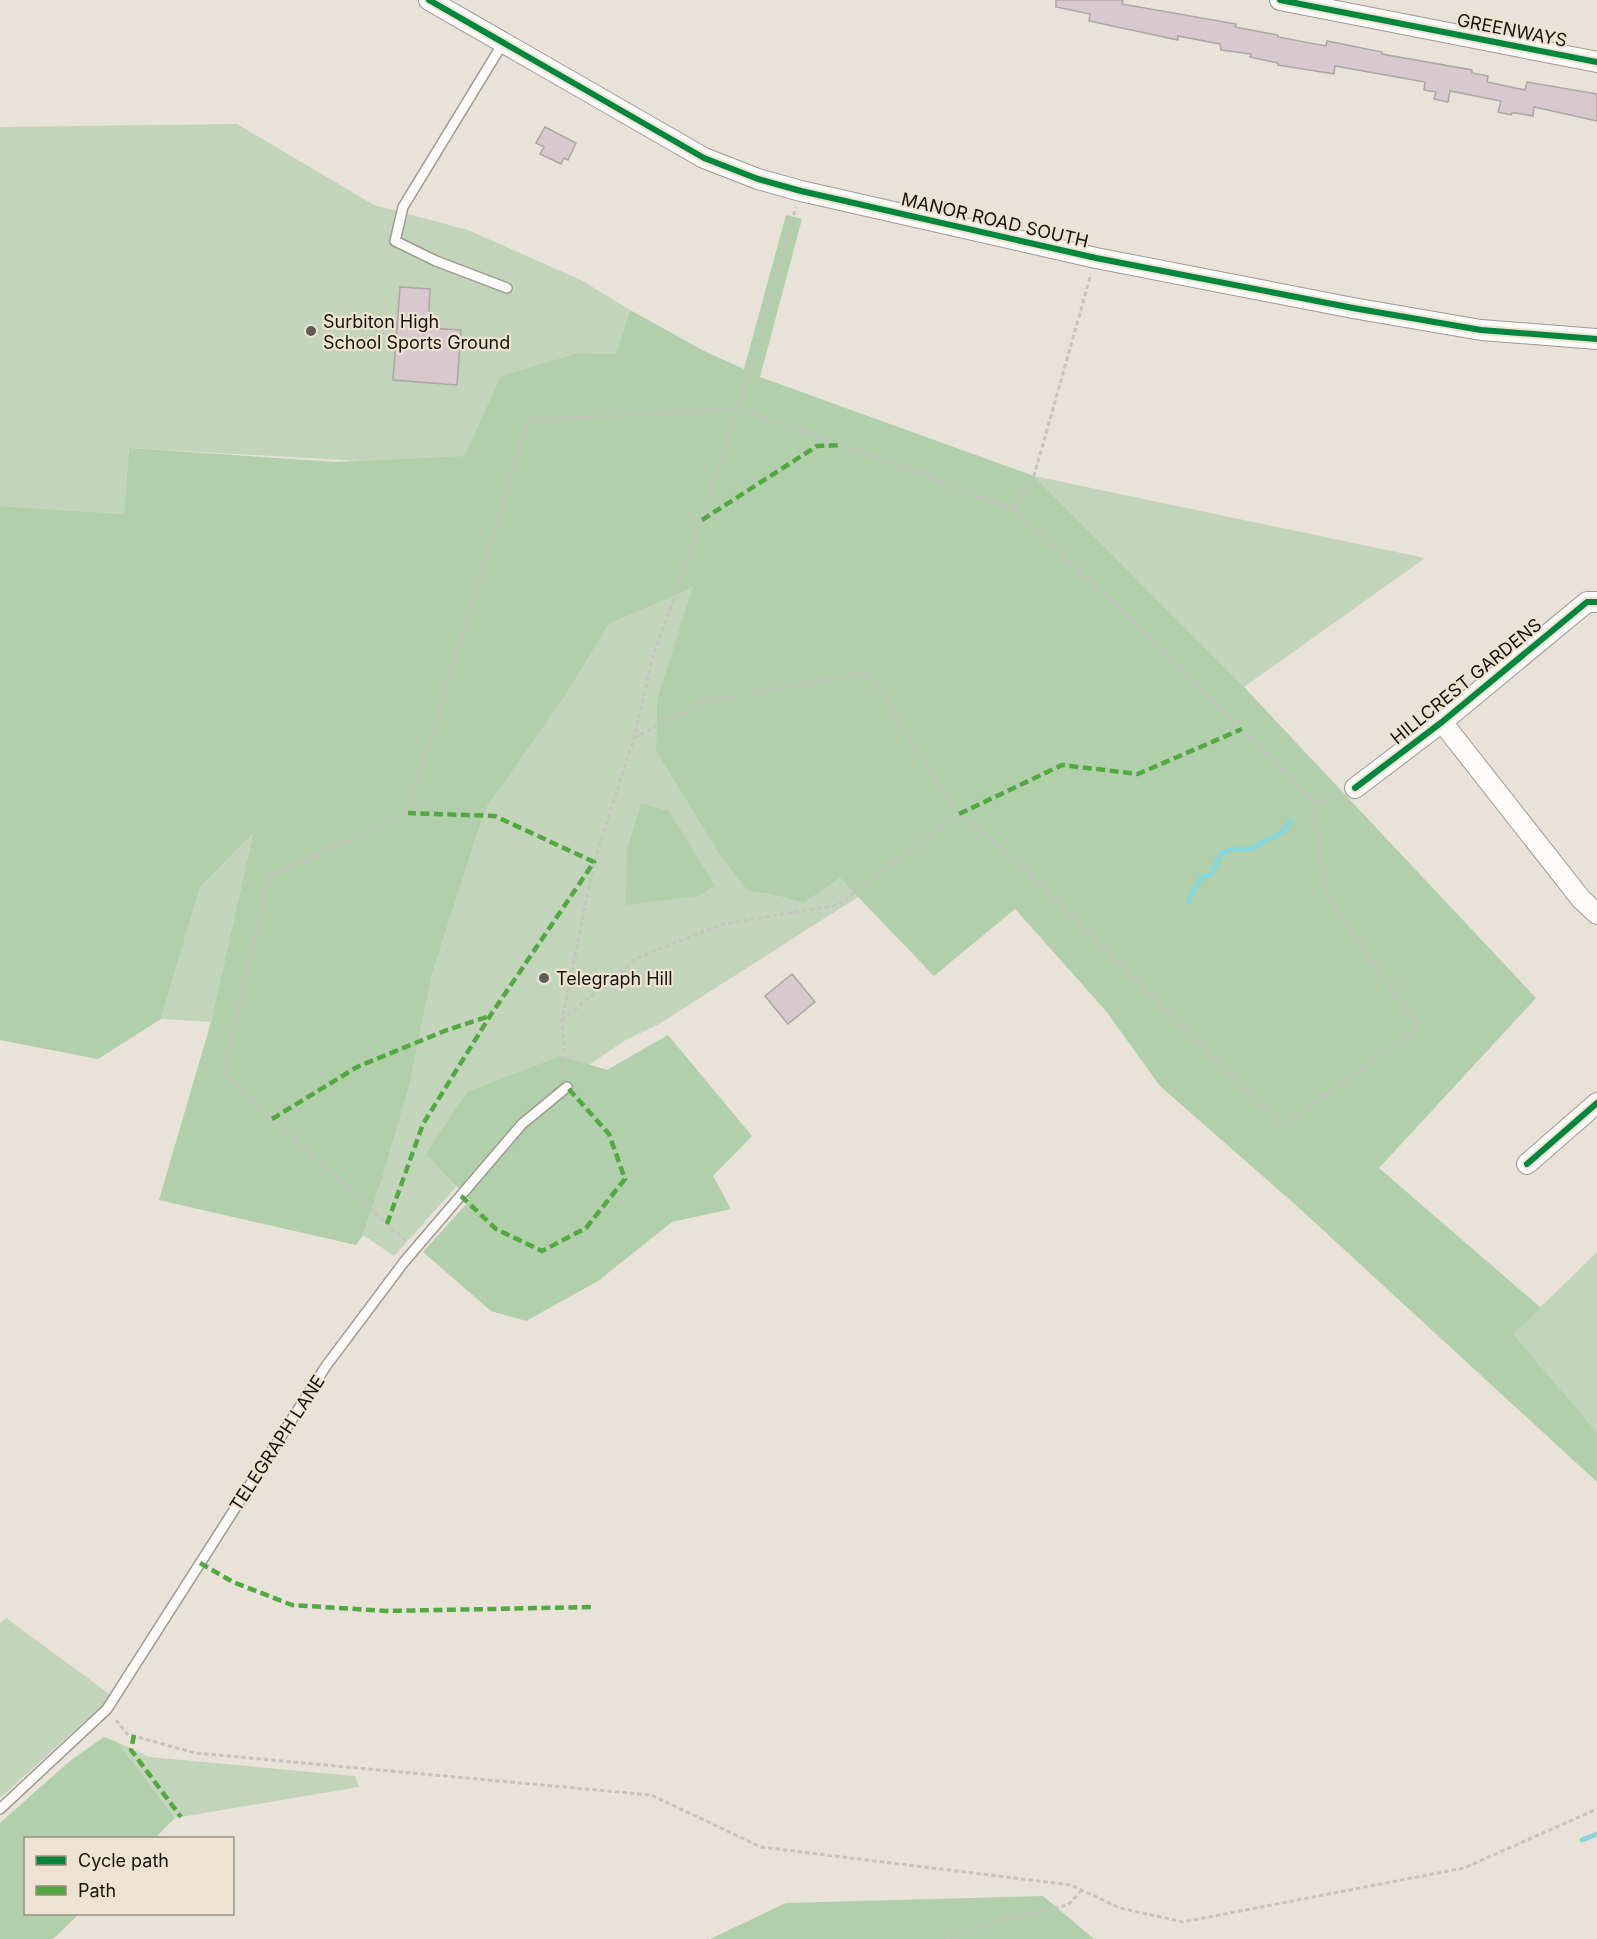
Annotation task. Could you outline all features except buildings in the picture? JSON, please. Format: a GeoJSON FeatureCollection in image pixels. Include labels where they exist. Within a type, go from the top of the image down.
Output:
{"type":"FeatureCollection","features":[{"type":"Feature","properties":{"kind":"street","name":"MANOR ROAD SOUTH"},"geometry":{"type":"LineString","coordinates":[[429,0],[704,158],[758,179],[801,191],[1096,258],[1353,308],[1481,330],[1597,339]]}},
{"type":"Feature","properties":{"kind":"street","name":"GREENWAYS"},"geometry":{"type":"LineString","coordinates":[[1280,0],[1597,62]]}},
{"type":"Feature","properties":{"kind":"street","name":"HILLCREST GARDENS"},"geometry":{"type":"LineString","coordinates":[[1355,788],[1442,722],[1587,602],[1597,602]]}},
{"type":"Feature","properties":{"kind":"street","name":"HILLCREST GARDENS"},"geometry":{"type":"LineString","coordinates":[[1442,722],[1581,899],[1597,914]]}},
{"type":"Feature","properties":{"kind":"street"},"geometry":{"type":"LineString","coordinates":[[1527,1164],[1597,1103]]}},
{"type":"Feature","properties":{"kind":"lane"},"geometry":{"type":"LineString","coordinates":[[503,43],[403,207],[395,240],[436,261],[507,288]]}},
{"type":"Feature","properties":{"kind":"lane","name":"TELEGRAPH LANE"},"geometry":{"type":"LineString","coordinates":[[0,1809],[107,1709],[326,1366],[415,1249],[522,1124],[567,1087]]}},
{"type":"Feature","properties":{"kind":"path"},"geometry":{"type":"LineString","coordinates":[[567,1087],[562,1020],[594,862],[634,738],[653,656],[739,409],[801,191]]}},
{"type":"Feature","properties":{"kind":"path"},"geometry":{"type":"LineString","coordinates":[[1014,510],[1034,476],[1096,258]]}},
{"type":"Feature","properties":{"kind":"path"},"geometry":{"type":"LineString","coordinates":[[415,1249],[224,1076],[269,877],[408,813],[529,420],[739,409],[909,469],[1014,510],[1145,633],[1280,766],[1314,804],[1326,893],[1419,1027],[1284,1126],[1021,864],[959,814],[868,672],[704,702],[634,738]]}},
{"type":"Feature","properties":{"kind":"path"},"geometry":{"type":"LineString","coordinates":[[1314,804],[1355,788]]}},
{"type":"Feature","properties":{"kind":"path"},"geometry":{"type":"LineString","coordinates":[[562,1020],[639,957],[723,924],[838,905],[959,814]]}},
{"type":"Feature","properties":{"kind":"path"},"geometry":{"type":"LineString","coordinates":[[107,1709],[127,1734],[195,1753],[651,1795],[761,1847],[1071,1885],[1120,1908],[1183,1922],[1464,1868],[1597,1809]]}},
{"type":"Feature","properties":{"kind":"path"},"geometry":{"type":"LineString","coordinates":[[946,1939],[994,1922],[1068,1905],[1082,1890]]}},
{"type":"Feature","properties":{"kind":"green space","name":"Surbiton High School Sports Ground"},"geometry":{"type":"Polygon","coordinates":[[[237,124],[374,205],[468,230],[581,280],[630,310],[616,354],[578,353],[501,377],[464,456],[359,461],[129,448],[124,514],[0,506],[0,127],[237,124]]]}},
{"type":"Feature","properties":{"kind":"green space"},"geometry":{"type":"Polygon","coordinates":[[[786,215],[802,219],[760,377],[1034,476],[1244,687],[1536,998],[1379,1168],[1541,1308],[1513,1334],[1597,1432],[1597,1482],[1298,1207],[1160,1086],[1106,1011],[1015,909],[934,976],[840,878],[803,903],[771,894],[748,891],[719,854],[656,751],[657,699],[693,587],[609,624],[565,696],[485,810],[432,974],[410,1083],[383,1176],[363,1235],[356,1245],[159,1200],[211,1022],[253,833],[200,887],[161,1019],[98,1059],[0,1040],[0,506],[124,514],[129,448],[336,462],[464,456],[501,376],[578,353],[616,354],[630,310],[706,352],[744,369],[786,215]]]}},
{"type":"Feature","properties":{"kind":"green space"},"geometry":{"type":"Polygon","coordinates":[[[1034,476],[1425,558],[1244,687],[1034,476]]]}},
{"type":"Feature","properties":{"kind":"green space"},"geometry":{"type":"Polygon","coordinates":[[[694,586],[657,699],[656,751],[719,854],[748,891],[771,894],[802,903],[840,878],[858,897],[659,1024],[624,1041],[589,1065],[561,1056],[426,1153],[457,1186],[394,1256],[363,1235],[410,1083],[432,974],[485,810],[565,696],[609,624],[694,586]]]}},
{"type":"Feature","properties":{"kind":"green space"},"geometry":{"type":"Polygon","coordinates":[[[641,803],[669,811],[715,886],[698,896],[626,905],[627,850],[641,803]]]}},
{"type":"Feature","properties":{"kind":"green space"},"geometry":{"type":"Polygon","coordinates":[[[253,832],[211,1022],[161,1019],[200,887],[253,832]]]}},
{"type":"Feature","properties":{"kind":"green space"},"geometry":{"type":"Polygon","coordinates":[[[668,1035],[752,1136],[713,1176],[731,1209],[672,1222],[598,1281],[526,1321],[491,1311],[423,1252],[470,1200],[426,1154],[467,1092],[561,1056],[607,1070],[668,1035]]]}},
{"type":"Feature","properties":{"kind":"green space"},"geometry":{"type":"Polygon","coordinates":[[[1597,1252],[1597,1432],[1513,1334],[1597,1252]]]}},
{"type":"Feature","properties":{"kind":"green space"},"geometry":{"type":"Polygon","coordinates":[[[6,1618],[112,1696],[0,1798],[0,1623],[6,1618]]]}},
{"type":"Feature","properties":{"kind":"green space"},"geometry":{"type":"Polygon","coordinates":[[[104,1737],[117,1742],[175,1818],[156,1837],[24,1837],[24,1915],[78,1915],[53,1939],[0,1939],[0,1823],[70,1761],[104,1737]]]}},
{"type":"Feature","properties":{"kind":"green space"},"geometry":{"type":"Polygon","coordinates":[[[117,1742],[149,1757],[355,1776],[359,1787],[175,1818],[117,1742]]]}},
{"type":"Feature","properties":{"kind":"green space"},"geometry":{"type":"Polygon","coordinates":[[[1043,1896],[1094,1939],[710,1939],[786,1903],[1043,1896]]]}},
{"type":"Feature","properties":{"kind":"waterway"},"geometry":{"type":"LineString","coordinates":[[1188,901],[1201,878],[1211,875],[1222,853],[1234,849],[1250,849],[1282,832],[1291,821]]}},
{"type":"Feature","properties":{"kind":"waterway"},"geometry":{"type":"LineString","coordinates":[[1582,1840],[1597,1834]]}},
{"type":"Feature","properties":{"kind":"marked path"},"geometry":{"type":"LineString","coordinates":[[702,520],[817,446],[842,445]]}},
{"type":"Feature","properties":{"kind":"marked path"},"geometry":{"type":"LineString","coordinates":[[959,814],[1062,765],[1138,774],[1242,729]]}},
{"type":"Feature","properties":{"kind":"marked path"},"geometry":{"type":"LineString","coordinates":[[387,1224],[423,1124],[490,1016],[594,862],[495,816],[408,813]]}},
{"type":"Feature","properties":{"kind":"marked path"},"geometry":{"type":"LineString","coordinates":[[272,1119],[357,1067],[447,1030],[490,1016]]}},
{"type":"Feature","properties":{"kind":"marked path"},"geometry":{"type":"LineString","coordinates":[[461,1196],[496,1229],[542,1251],[586,1228],[625,1179],[609,1134],[567,1087]]}},
{"type":"Feature","properties":{"kind":"marked path"},"geometry":{"type":"LineString","coordinates":[[200,1563],[233,1582],[292,1605],[386,1611],[594,1607]]}},
{"type":"Feature","properties":{"kind":"marked path"},"geometry":{"type":"LineString","coordinates":[[134,1735],[131,1750],[181,1817]]}},
{"type":"Feature","properties":{"kind":"cycle path"},"geometry":{"type":"LineString","coordinates":[[429,0],[704,158],[758,179],[801,191],[1096,258],[1353,308],[1481,330],[1597,339]]}},
{"type":"Feature","properties":{"kind":"cycle path"},"geometry":{"type":"LineString","coordinates":[[1280,0],[1597,62]]}},
{"type":"Feature","properties":{"kind":"cycle path"},"geometry":{"type":"LineString","coordinates":[[1355,788],[1442,722],[1587,602],[1597,602]]}},
{"type":"Feature","properties":{"kind":"cycle path"},"geometry":{"type":"LineString","coordinates":[[1527,1164],[1597,1103]]}},
{"type":"Feature","properties":{"kind":"place","name":"Surbiton High School Sports Ground"},"geometry":{"type":"Point","coordinates":[311,331]}},
{"type":"Feature","properties":{"kind":"place","name":"Telegraph Hill"},"geometry":{"type":"Point","coordinates":[544,978]}}]}
